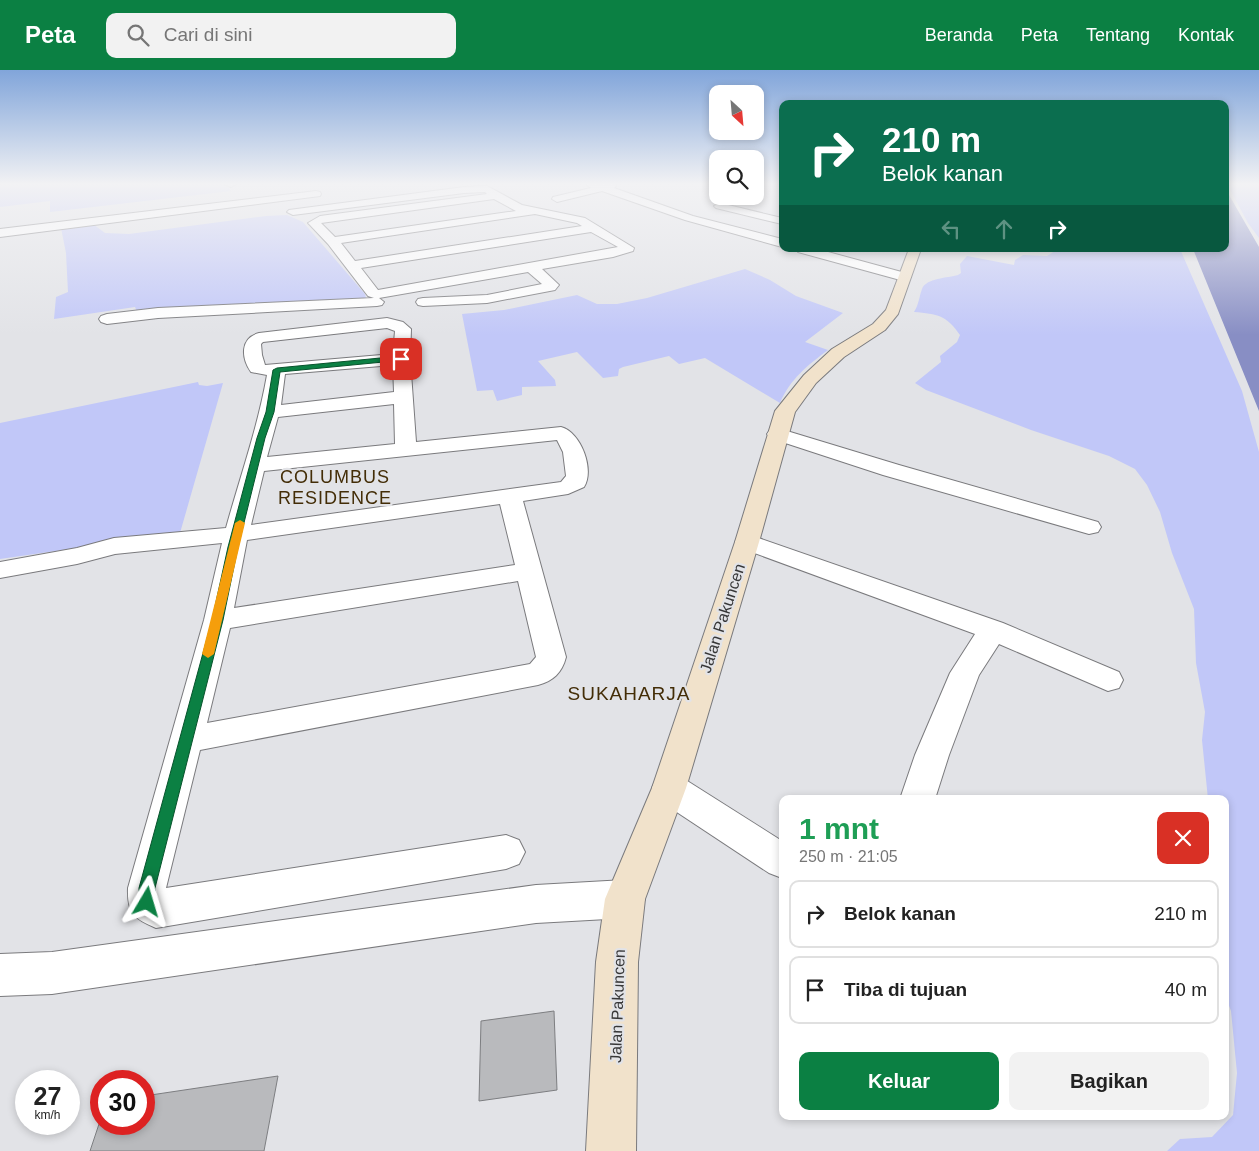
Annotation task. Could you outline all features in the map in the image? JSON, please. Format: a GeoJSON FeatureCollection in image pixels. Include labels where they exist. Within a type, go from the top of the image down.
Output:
{"type":"FeatureCollection","features":[{"type":"Feature","properties":{"kind":"street"},"geometry":{"type":"LineString","coordinates":[[326,234],[350,266],[385,304],[487,298],[545,288],[552,285],[531,267]]}},
{"type":"Feature","properties":{"kind":"street"},"geometry":{"type":"LineString","coordinates":[[332,241],[377,234]]}},
{"type":"Feature","properties":{"kind":"street"},"geometry":{"type":"LineString","coordinates":[[456,236],[466,234]]}},
{"type":"Feature","properties":{"kind":"street"},"geometry":{"type":"LineString","coordinates":[[350,266],[547,234]]}},
{"type":"Feature","properties":{"kind":"street"},"geometry":{"type":"LineString","coordinates":[[108,319],[158,313],[378,298],[531,267],[624,251],[628,248],[606,234]]}},
{"type":"Feature","properties":{"kind":"street"},"geometry":{"type":"LineString","coordinates":[[750,234],[779,242]]}},
{"type":"Feature","properties":{"kind":"street"},"geometry":{"type":"LineString","coordinates":[[582,243],[611,238]]}},
{"type":"Feature","properties":{"kind":"street"},"geometry":{"type":"LineString","coordinates":[[340,254],[360,251]]}},
{"type":"Feature","properties":{"kind":"street"},"geometry":{"type":"LineString","coordinates":[[849,252],[910,256]]}},
{"type":"Feature","properties":{"kind":"street","name":"Jalan Pakuncen"},"geometry":{"type":"LineString","coordinates":[[611,1151],[617,962],[625,899],[669,788],[747,542],[777,434],[785,411],[810,379],[838,354],[879,327],[893,311],[910,256]]}},
{"type":"Feature","properties":{"kind":"street"},"geometry":{"type":"LineString","coordinates":[[363,280],[382,277]]}},
{"type":"Feature","properties":{"kind":"street"},"geometry":{"type":"LineString","coordinates":[[401,359],[264,370],[257,368],[253,355],[253,342],[258,338],[388,323],[403,328],[401,359],[406,449]]}},
{"type":"Feature","properties":{"kind":"street"},"geometry":{"type":"LineString","coordinates":[[277,370],[270,412],[261,438],[235,540],[218,620],[147,888],[147,902],[156,909],[506,852]]}},
{"type":"Feature","properties":{"kind":"street"},"geometry":{"type":"LineString","coordinates":[[270,412],[402,397]]}},
{"type":"Feature","properties":{"kind":"street"},"geometry":{"type":"LineString","coordinates":[[0,570],[77,556],[110,559],[552,490],[568,487],[576,482],[577,476],[570,441],[567,436],[561,433],[255,465]]}},
{"type":"Feature","properties":{"kind":"street"},"geometry":{"type":"LineString","coordinates":[[777,434],[891,470],[1090,528]]}},
{"type":"Feature","properties":{"kind":"street"},"geometry":{"type":"LineString","coordinates":[[185,740],[538,674],[550,665],[551,657],[510,496]]}},
{"type":"Feature","properties":{"kind":"street"},"geometry":{"type":"LineString","coordinates":[[747,542],[994,630],[1108,680]]}},
{"type":"Feature","properties":{"kind":"street"},"geometry":{"type":"LineString","coordinates":[[218,620],[528,571]]}},
{"type":"Feature","properties":{"kind":"street"},"geometry":{"type":"LineString","coordinates":[[918,795],[964,673],[994,630]]}},
{"type":"Feature","properties":{"kind":"street"},"geometry":{"type":"LineString","coordinates":[[669,788],[779,859]]}},
{"type":"Feature","properties":{"kind":"street"},"geometry":{"type":"LineString","coordinates":[[0,975],[52,973],[536,904],[625,899]]}},
{"type":"Feature","properties":{"kind":"shaded area"},"geometry":{"type":"Polygon","coordinates":[[[62,234],[314,234],[365,294],[366,298],[364,300],[137,312],[135,307],[54,319],[56,297],[68,292],[66,253],[62,234]]]}},
{"type":"Feature","properties":{"kind":"shaded area"},"geometry":{"type":"Polygon","coordinates":[[[1229,234],[1252,234],[1259,247],[1259,411],[1194,252],[1229,252],[1229,234]]]}},
{"type":"Feature","properties":{"kind":"shaded area"},"geometry":{"type":"Polygon","coordinates":[[[1053,252],[1181,252],[1242,391],[1259,452],[1259,1151],[1167,1151],[1180,1139],[1212,1137],[1229,1120],[1233,1115],[1237,1073],[1229,1006],[1229,795],[1208,795],[1202,740],[1205,712],[1196,663],[1194,609],[1172,553],[1160,512],[1147,485],[1135,469],[1109,456],[1031,430],[926,390],[915,383],[941,362],[940,356],[957,342],[960,335],[946,319],[935,315],[914,312],[924,285],[961,273],[960,264],[967,256],[1014,265],[1015,260],[1023,255],[1047,256],[1053,252]]]}},
{"type":"Feature","properties":{"kind":"shaded area"},"geometry":{"type":"Polygon","coordinates":[[[745,269],[770,280],[796,296],[843,313],[805,342],[828,350],[794,380],[780,403],[705,358],[679,364],[669,356],[623,367],[619,369],[618,376],[603,378],[577,352],[538,361],[555,380],[556,386],[522,387],[522,395],[497,401],[493,390],[477,391],[462,314],[504,310],[577,295],[597,304],[617,304],[647,298],[745,269]]]}},
{"type":"Feature","properties":{"kind":"shaded area"},"geometry":{"type":"Polygon","coordinates":[[[198,382],[199,385],[207,386],[223,383],[180,533],[0,559],[0,423],[198,382]]]}},
{"type":"Feature","properties":{"kind":"building"},"geometry":{"type":"Polygon","coordinates":[[[554,1011],[557,1090],[479,1101],[481,1021],[554,1011]]]}},
{"type":"Feature","properties":{"kind":"building"},"geometry":{"type":"Polygon","coordinates":[[[278,1076],[264,1151],[90,1151],[95,1135],[155,1135],[155,1094],[278,1076]]]}},
{"type":"Feature","properties":{"kind":"slow traffic"},"geometry":{"type":"LineString","coordinates":[[208,654],[218,620],[233,547],[240,523]]}},
{"type":"Feature","properties":{"kind":"district","name":"COLUMBUS RESIDENCE"},"geometry":{"type":"Point","coordinates":[335,487]}},
{"type":"Feature","properties":{"kind":"district","name":"SUKAHARJA"},"geometry":{"type":"Point","coordinates":[629,693]}},
{"type":"Feature","properties":{"kind":"route"},"geometry":{"type":"LineString","coordinates":[[147,902],[147,888],[218,620],[233,547],[261,438],[270,412],[277,370],[401,359]]}}]}
